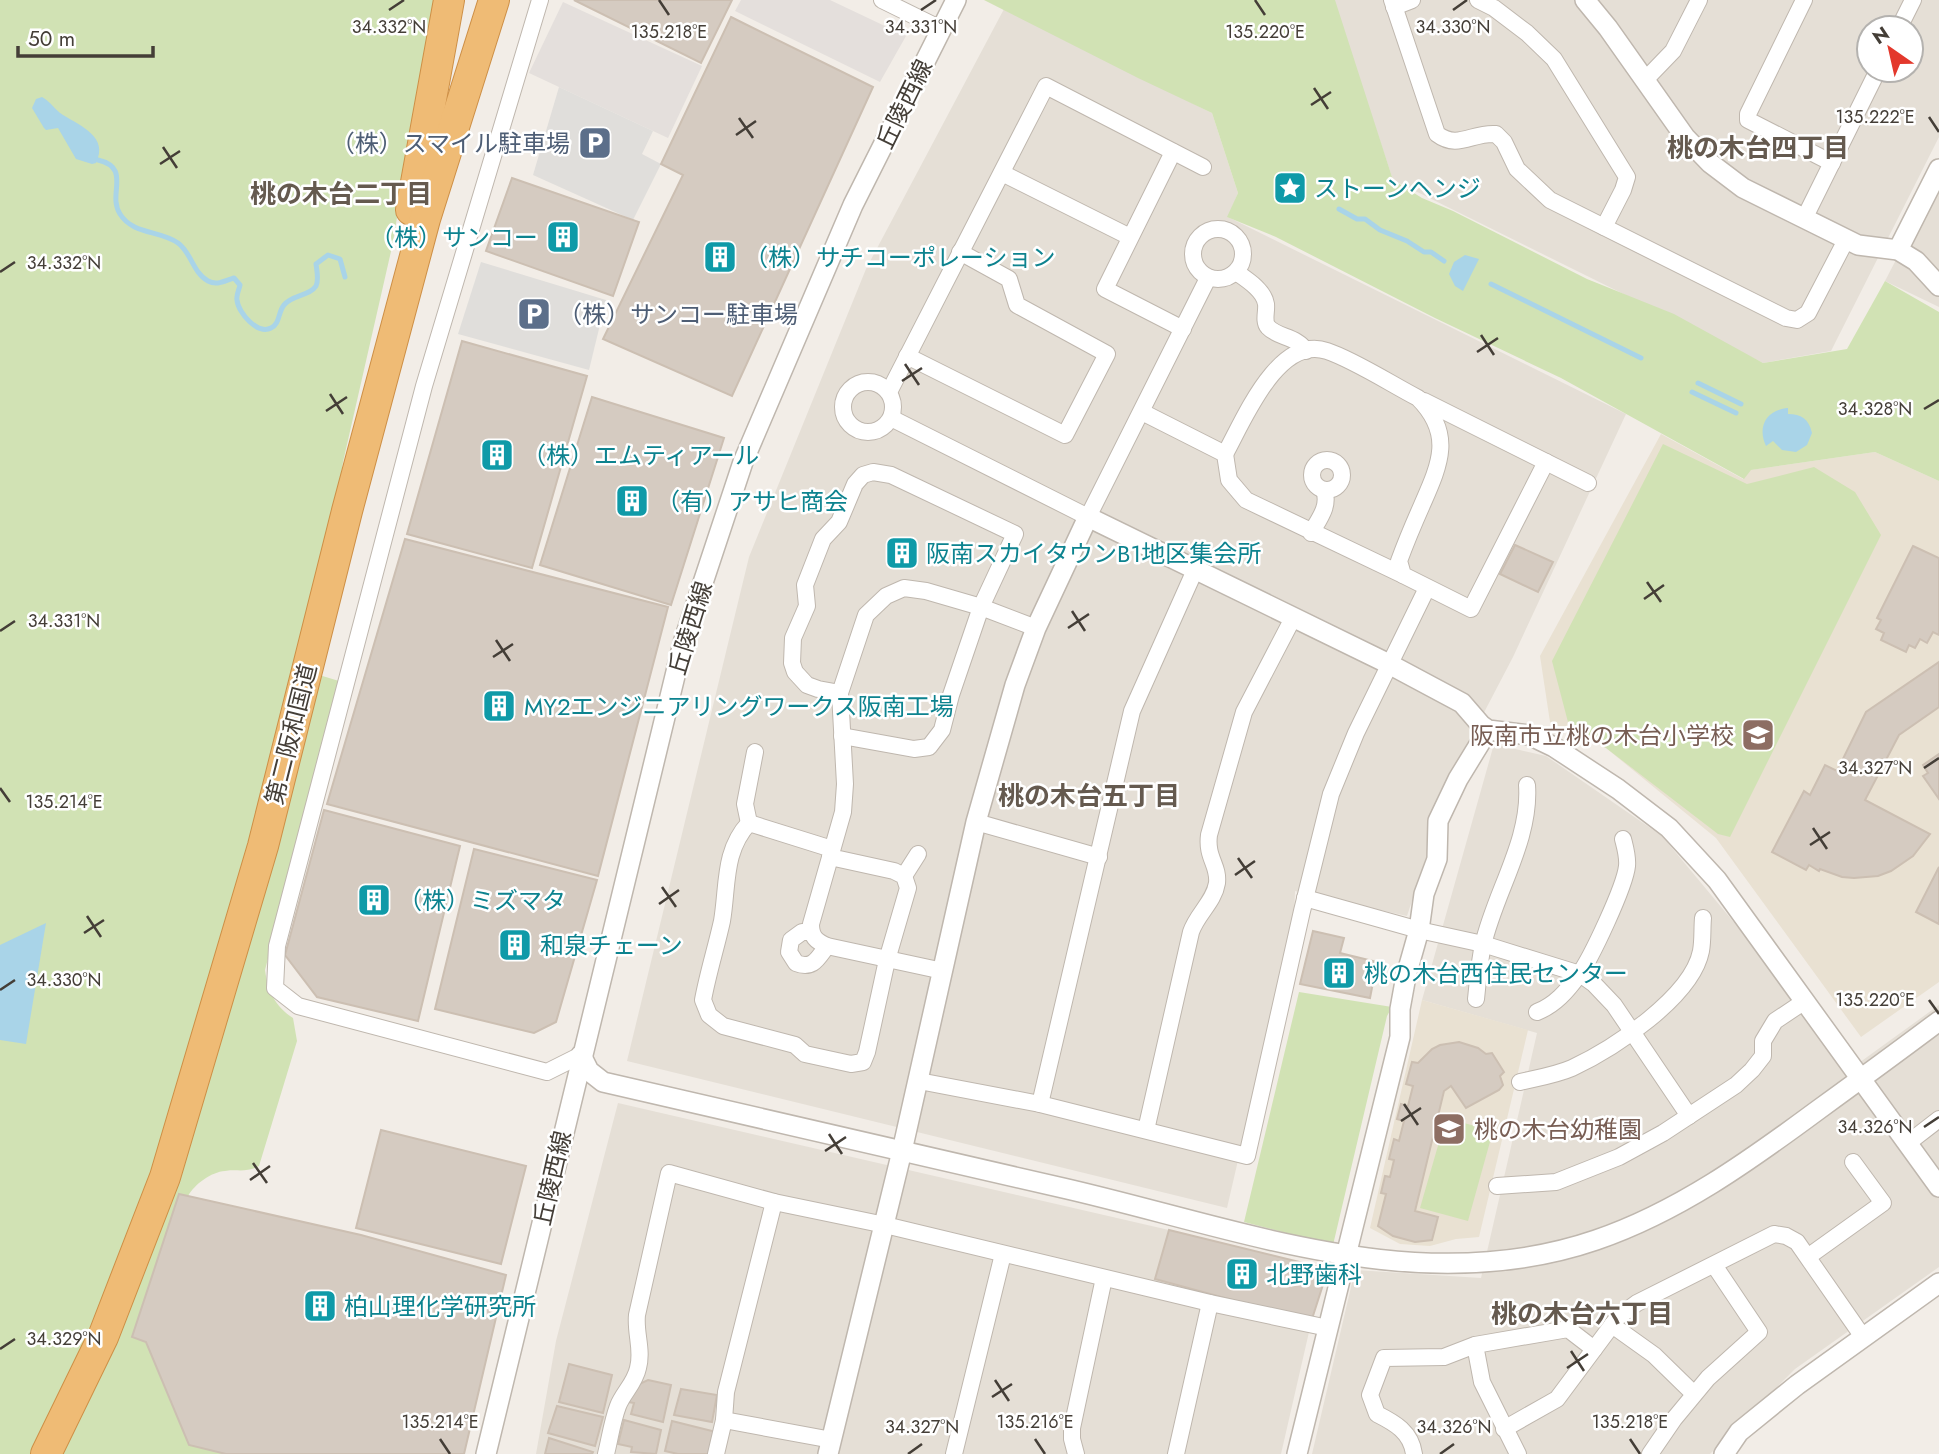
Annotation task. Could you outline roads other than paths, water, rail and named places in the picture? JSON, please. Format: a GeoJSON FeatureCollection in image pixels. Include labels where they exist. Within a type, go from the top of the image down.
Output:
{"type":"FeatureCollection","features":[{"type":"Feature","properties":{"kind":"highway"},"geometry":{"type":"LineString","coordinates":[[346,511],[409,219],[449,0]]}},
{"type":"Feature","properties":{"kind":"highway","name":"第二阪和国道"},"geometry":{"type":"LineString","coordinates":[[46,1454],[103,1337],[165,1177],[262,846],[346,511],[425,219],[494,5]]}},
{"type":"Feature","properties":{"kind":"street"},"geometry":{"type":"LineString","coordinates":[[540,0],[421,400],[277,946],[275,988],[298,1006],[547,1072],[582,1055],[589,1071],[603,1082],[1345,1257],[1414,1264],[1462,1265],[1534,1256],[1595,1241],[1650,1219],[1762,1152],[1939,1021]]}},
{"type":"Feature","properties":{"kind":"street"},"geometry":{"type":"LineString","coordinates":[[882,0],[941,29]]}},
{"type":"Feature","properties":{"kind":"street","name":"丘陵西線"},"geometry":{"type":"LineString","coordinates":[[486,1454],[683,643],[744,462],[853,205],[956,0]]}},
{"type":"Feature","properties":{"kind":"street"},"geometry":{"type":"LineString","coordinates":[[1412,0],[1393,3],[1437,134],[1445,141],[1455,142],[1485,133],[1496,134],[1504,142],[1517,169],[1550,200],[1774,312],[1797,320],[1808,313],[1846,240]]}},
{"type":"Feature","properties":{"kind":"street"},"geometry":{"type":"LineString","coordinates":[[1478,0],[1505,16],[1555,59],[1627,177],[1604,227]]}},
{"type":"Feature","properties":{"kind":"street"},"geometry":{"type":"LineString","coordinates":[[1585,0],[1685,137],[1710,163],[1744,188],[1846,240],[1857,245],[1898,250],[1916,261],[1939,286]]}},
{"type":"Feature","properties":{"kind":"street"},"geometry":{"type":"LineString","coordinates":[[1644,80],[1673,51],[1699,0]]}},
{"type":"Feature","properties":{"kind":"street"},"geometry":{"type":"LineString","coordinates":[[1804,0],[1748,114],[1748,120],[1832,163]]}},
{"type":"Feature","properties":{"kind":"street"},"geometry":{"type":"LineString","coordinates":[[1804,219],[1871,84]]}},
{"type":"Feature","properties":{"kind":"street"},"geometry":{"type":"LineString","coordinates":[[889,392],[1046,86],[1203,167]]}},
{"type":"Feature","properties":{"kind":"street"},"geometry":{"type":"LineString","coordinates":[[1173,152],[1105,289],[1183,329]]}},
{"type":"Feature","properties":{"kind":"street"},"geometry":{"type":"LineString","coordinates":[[1898,250],[1939,169]]}},
{"type":"Feature","properties":{"kind":"street"},"geometry":{"type":"LineString","coordinates":[[1002,173],[1130,237]]}},
{"type":"Feature","properties":{"kind":"street"},"geometry":{"type":"LineString","coordinates":[[1208,230],[1226,230],[1239,240],[1243,256],[1236,272],[1220,279],[1208,278],[1197,269],[1192,252],[1196,240],[1208,230]]}},
{"type":"Feature","properties":{"kind":"street"},"geometry":{"type":"LineString","coordinates":[[907,356],[1065,435],[1107,354],[1017,305],[1009,279],[960,252]]}},
{"type":"Feature","properties":{"kind":"street"},"geometry":{"type":"LineString","coordinates":[[1236,272],[1259,291],[1266,302],[1268,327],[1296,340],[1306,351]]}},
{"type":"Feature","properties":{"kind":"street"},"geometry":{"type":"LineString","coordinates":[[724,1420],[830,1447],[919,1081],[976,822],[1015,684],[1036,628],[1088,517],[1208,278]]}},
{"type":"Feature","properties":{"kind":"street"},"geometry":{"type":"LineString","coordinates":[[1546,462],[1471,609],[1246,500],[1229,480],[1225,454],[1270,374],[1285,359],[1306,351],[1325,350],[1588,483]]}},
{"type":"Feature","properties":{"kind":"street"},"geometry":{"type":"LineString","coordinates":[[874,382],[889,392],[893,400],[891,418],[878,430],[860,431],[848,422],[843,411],[844,398],[856,384],[874,382]]}},
{"type":"Feature","properties":{"kind":"street"},"geometry":{"type":"LineString","coordinates":[[1404,575],[1399,561],[1440,464],[1440,436],[1428,409],[1418,398]]}},
{"type":"Feature","properties":{"kind":"street"},"geometry":{"type":"LineString","coordinates":[[1142,412],[1225,454]]}},
{"type":"Feature","properties":{"kind":"street"},"geometry":{"type":"LineString","coordinates":[[891,418],[1389,664],[1462,703],[1488,730],[1529,735],[1585,765],[1669,828],[1717,880],[1939,1186]]}},
{"type":"Feature","properties":{"kind":"street"},"geometry":{"type":"LineString","coordinates":[[839,693],[818,690],[807,685],[795,672],[792,663],[793,638],[807,606],[806,585],[823,539],[839,522],[855,484],[863,475],[873,472],[891,475],[1015,534],[981,607],[942,730],[929,747],[914,749],[842,736]]}},
{"type":"Feature","properties":{"kind":"street"},"geometry":{"type":"LineString","coordinates":[[1311,533],[1325,509],[1324,489]]}},
{"type":"Feature","properties":{"kind":"street"},"geometry":{"type":"LineString","coordinates":[[1040,1104],[1132,711],[1195,570]]}},
{"type":"Feature","properties":{"kind":"street"},"geometry":{"type":"LineString","coordinates":[[943,971],[827,946],[818,942],[811,932],[843,812],[845,784],[839,693],[866,615],[886,596],[904,588],[926,591],[981,607],[1036,628]]}},
{"type":"Feature","properties":{"kind":"street"},"geometry":{"type":"LineString","coordinates":[[919,1081],[1040,1104],[1247,1156],[1331,794],[1389,664],[1427,588]]}},
{"type":"Feature","properties":{"kind":"street"},"geometry":{"type":"LineString","coordinates":[[1146,1130],[1194,921],[1213,897],[1216,887],[1217,876],[1207,849],[1209,835],[1244,712],[1293,618]]}},
{"type":"Feature","properties":{"kind":"street"},"geometry":{"type":"LineString","coordinates":[[1297,1454],[1400,1037],[1400,1009],[1419,930],[1424,894],[1437,859],[1438,821],[1458,779],[1488,730]]}},
{"type":"Feature","properties":{"kind":"street"},"geometry":{"type":"LineString","coordinates":[[749,823],[904,876],[908,888],[887,960],[863,1062],[851,1064],[805,1054],[795,1045],[723,1026],[709,1015],[702,1000],[725,903],[727,869],[734,845],[749,823],[745,804],[755,752]]}},
{"type":"Feature","properties":{"kind":"street"},"geometry":{"type":"LineString","coordinates":[[1476,999],[1483,944],[1521,831],[1528,797],[1527,785]]}},
{"type":"Feature","properties":{"kind":"street"},"geometry":{"type":"LineString","coordinates":[[976,822],[1099,857]]}},
{"type":"Feature","properties":{"kind":"street"},"geometry":{"type":"LineString","coordinates":[[1537,1012],[1559,999],[1580,974],[1618,896],[1628,865],[1623,839]]}},
{"type":"Feature","properties":{"kind":"street"},"geometry":{"type":"LineString","coordinates":[[904,876],[918,854]]}},
{"type":"Feature","properties":{"kind":"street"},"geometry":{"type":"LineString","coordinates":[[1305,898],[1419,930],[1483,944],[1580,974],[1614,1005],[1689,1116]]}},
{"type":"Feature","properties":{"kind":"street"},"geometry":{"type":"LineString","coordinates":[[1520,1082],[1571,1068],[1633,1033],[1664,1006],[1690,976],[1701,952],[1703,918]]}},
{"type":"Feature","properties":{"kind":"street"},"geometry":{"type":"LineString","coordinates":[[811,932],[802,932],[791,940],[789,952],[796,963],[808,966],[814,963],[827,946]]}},
{"type":"Feature","properties":{"kind":"street"},"geometry":{"type":"LineString","coordinates":[[1497,1186],[1556,1182],[1619,1157],[1663,1133],[1736,1084],[1752,1070],[1763,1056],[1763,1041],[1775,1021],[1805,1001]]}},
{"type":"Feature","properties":{"kind":"street"},"geometry":{"type":"LineString","coordinates":[[1908,1143],[1939,1119]]}},
{"type":"Feature","properties":{"kind":"street"},"geometry":{"type":"LineString","coordinates":[[1809,1256],[1883,1203],[1853,1162]]}},
{"type":"Feature","properties":{"kind":"street"},"geometry":{"type":"LineString","coordinates":[[606,1454],[618,1404],[635,1379],[639,1367],[640,1341],[635,1327],[669,1173],[774,1202],[885,1225],[1210,1303],[1328,1328]]}},
{"type":"Feature","properties":{"kind":"street"},"geometry":{"type":"LineString","coordinates":[[716,1454],[724,1420],[726,1392],[774,1202]]}},
{"type":"Feature","properties":{"kind":"street"},"geometry":{"type":"LineString","coordinates":[[1504,1429],[1557,1398],[1618,1317],[1637,1303],[1774,1234],[1797,1242],[1863,1337]]}},
{"type":"Feature","properties":{"kind":"street"},"geometry":{"type":"LineString","coordinates":[[954,1454],[1003,1254]]}},
{"type":"Feature","properties":{"kind":"street"},"geometry":{"type":"LineString","coordinates":[[1650,1454],[1674,1419],[1708,1378],[1759,1332],[1714,1265]]}},
{"type":"Feature","properties":{"kind":"street"},"geometry":{"type":"LineString","coordinates":[[1076,1454],[1072,1428],[1104,1278]]}},
{"type":"Feature","properties":{"kind":"street"},"geometry":{"type":"LineString","coordinates":[[1724,1454],[1740,1432],[1797,1385],[1939,1283]]}},
{"type":"Feature","properties":{"kind":"street"},"geometry":{"type":"LineString","coordinates":[[1176,1454],[1210,1303]]}},
{"type":"Feature","properties":{"kind":"street"},"geometry":{"type":"LineString","coordinates":[[1612,1325],[1654,1355],[1694,1394]]}},
{"type":"Feature","properties":{"kind":"street"},"geometry":{"type":"LineString","coordinates":[[1414,1454],[1409,1438],[1398,1424],[1377,1414],[1370,1395],[1384,1358],[1444,1357],[1475,1345],[1568,1329],[1594,1349]]}},
{"type":"Feature","properties":{"kind":"street"},"geometry":{"type":"LineString","coordinates":[[1475,1345],[1482,1382],[1517,1454]]}},
{"type":"Feature","properties":{"kind":"water"},"geometry":{"type":"Polygon","coordinates":[[[42,97],[96,139],[99,154],[96,163],[76,159],[58,128],[44,128],[32,108],[36,99],[42,97]]]}},
{"type":"Feature","properties":{"kind":"water"},"geometry":{"type":"Polygon","coordinates":[[[1465,255],[1479,259],[1463,291],[1455,286],[1449,274],[1454,262],[1465,255]]]}},
{"type":"Feature","properties":{"kind":"water"},"geometry":{"type":"Polygon","coordinates":[[[1788,408],[1788,414],[1801,416],[1807,421],[1812,433],[1807,445],[1796,452],[1782,450],[1773,441],[1766,446],[1763,439],[1763,426],[1769,416],[1780,409],[1788,408]]]}},
{"type":"Feature","properties":{"kind":"water"},"geometry":{"type":"Polygon","coordinates":[[[46,923],[26,1044],[0,1040],[0,945],[46,923]]]}},
{"type":"Feature","properties":{"kind":"waterway"},"geometry":{"type":"LineString","coordinates":[[98,160],[114,169],[117,206],[125,221],[178,243],[199,273],[208,281],[218,283],[234,278],[240,285],[238,305],[255,326],[271,328],[287,302],[313,289],[318,275],[316,264],[328,255],[340,259],[345,277]]}},
{"type":"Feature","properties":{"kind":"waterway"},"geometry":{"type":"LineString","coordinates":[[1339,209],[1357,219],[1365,219],[1380,230],[1407,241],[1424,252],[1431,252],[1444,261]]}},
{"type":"Feature","properties":{"kind":"waterway"},"geometry":{"type":"LineString","coordinates":[[1491,284],[1641,358]]}},
{"type":"Feature","properties":{"kind":"waterway"},"geometry":{"type":"LineString","coordinates":[[1698,383],[1741,404]]}},
{"type":"Feature","properties":{"kind":"waterway"},"geometry":{"type":"LineString","coordinates":[[1692,392],[1736,413]]}},
{"type":"Feature","properties":{"kind":"place","name":"（株）スマイル駐車場"},"geometry":{"type":"Point","coordinates":[595,143]}},
{"type":"Feature","properties":{"kind":"place","name":"ストーンヘンジ"},"geometry":{"type":"Point","coordinates":[1290,188]}},
{"type":"Feature","properties":{"kind":"place","name":"（株）サンコー"},"geometry":{"type":"Point","coordinates":[563,237]}},
{"type":"Feature","properties":{"kind":"place","name":"（株）サチコーポレーション"},"geometry":{"type":"Point","coordinates":[720,257]}},
{"type":"Feature","properties":{"kind":"place","name":"（株）サンコー駐車場"},"geometry":{"type":"Point","coordinates":[534,314]}},
{"type":"Feature","properties":{"kind":"place","name":"（株）エムティアール"},"geometry":{"type":"Point","coordinates":[497,455]}},
{"type":"Feature","properties":{"kind":"place","name":"（有）アサヒ商会"},"geometry":{"type":"Point","coordinates":[632,501]}},
{"type":"Feature","properties":{"kind":"place","name":"阪南スカイタウンB1地区集会所"},"geometry":{"type":"Point","coordinates":[902,553]}},
{"type":"Feature","properties":{"kind":"place","name":"MY2エンジニアリングワークス阪南工場"},"geometry":{"type":"Point","coordinates":[499,706]}},
{"type":"Feature","properties":{"kind":"place","name":"阪南市立桃の木台小学校"},"geometry":{"type":"Point","coordinates":[1758,735]}},
{"type":"Feature","properties":{"kind":"place","name":"（株）ミズマタ"},"geometry":{"type":"Point","coordinates":[374,900]}},
{"type":"Feature","properties":{"kind":"place","name":"和泉チェーン"},"geometry":{"type":"Point","coordinates":[515,945]}},
{"type":"Feature","properties":{"kind":"place","name":"桃の木台西住民センター"},"geometry":{"type":"Point","coordinates":[1339,973]}},
{"type":"Feature","properties":{"kind":"place","name":"桃の木台幼稚園"},"geometry":{"type":"Point","coordinates":[1449,1129]}},
{"type":"Feature","properties":{"kind":"place","name":"北野歯科"},"geometry":{"type":"Point","coordinates":[1242,1274]}},
{"type":"Feature","properties":{"kind":"place","name":"柏山理化学研究所"},"geometry":{"type":"Point","coordinates":[320,1306]}},
{"type":"Feature","properties":{"kind":"district","name":"桃の木台四丁目"},"geometry":{"type":"Point","coordinates":[1758,148]}},
{"type":"Feature","properties":{"kind":"district","name":"桃の木台二丁目"},"geometry":{"type":"Point","coordinates":[341,194]}},
{"type":"Feature","properties":{"kind":"district","name":"桃の木台五丁目"},"geometry":{"type":"Point","coordinates":[1089,796]}},
{"type":"Feature","properties":{"kind":"district","name":"桃の木台六丁目"},"geometry":{"type":"Point","coordinates":[1582,1314]}}]}
